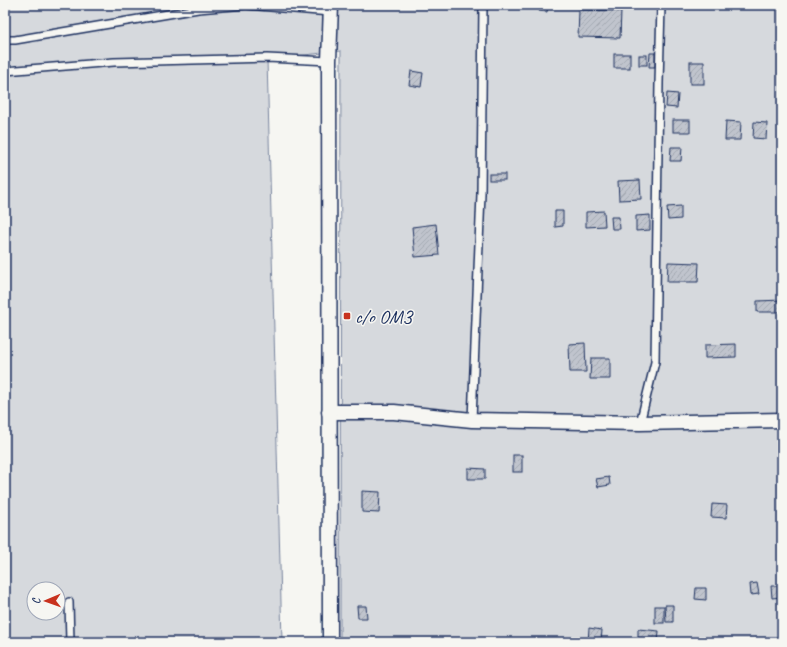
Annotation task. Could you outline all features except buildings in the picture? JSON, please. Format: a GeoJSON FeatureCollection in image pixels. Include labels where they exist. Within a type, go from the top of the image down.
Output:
{"type":"FeatureCollection","features":[{"type":"Feature","properties":{"kind":"street"},"geometry":{"type":"LineString","coordinates":[[330,642],[328,61],[331,8]]}},
{"type":"Feature","properties":{"kind":"street"},"geometry":{"type":"LineString","coordinates":[[329,412],[394,412],[472,420],[640,423],[782,420]]}},
{"type":"Feature","properties":{"kind":"lane"},"geometry":{"type":"LineString","coordinates":[[5,40],[15,40],[198,9],[246,5],[331,8]]}},
{"type":"Feature","properties":{"kind":"lane"},"geometry":{"type":"LineString","coordinates":[[472,420],[481,194],[483,5]]}},
{"type":"Feature","properties":{"kind":"lane"},"geometry":{"type":"LineString","coordinates":[[640,423],[655,362],[659,83],[662,5]]}},
{"type":"Feature","properties":{"kind":"lane"},"geometry":{"type":"LineString","coordinates":[[5,71],[114,62],[267,58],[328,61]]}},
{"type":"Feature","properties":{"kind":"lane"},"geometry":{"type":"LineString","coordinates":[[69,602],[70,642]]}},
{"type":"Feature","properties":{"kind":"shaded area"},"geometry":{"type":"Polygon","coordinates":[[[5,5],[782,5],[782,642],[340,642],[341,51],[267,59],[282,642],[5,642],[5,5]]]}},
{"type":"Feature","properties":{"kind":"place","name":"с/о ОМЗ"},"geometry":{"type":"Point","coordinates":[347,316]}}]}
